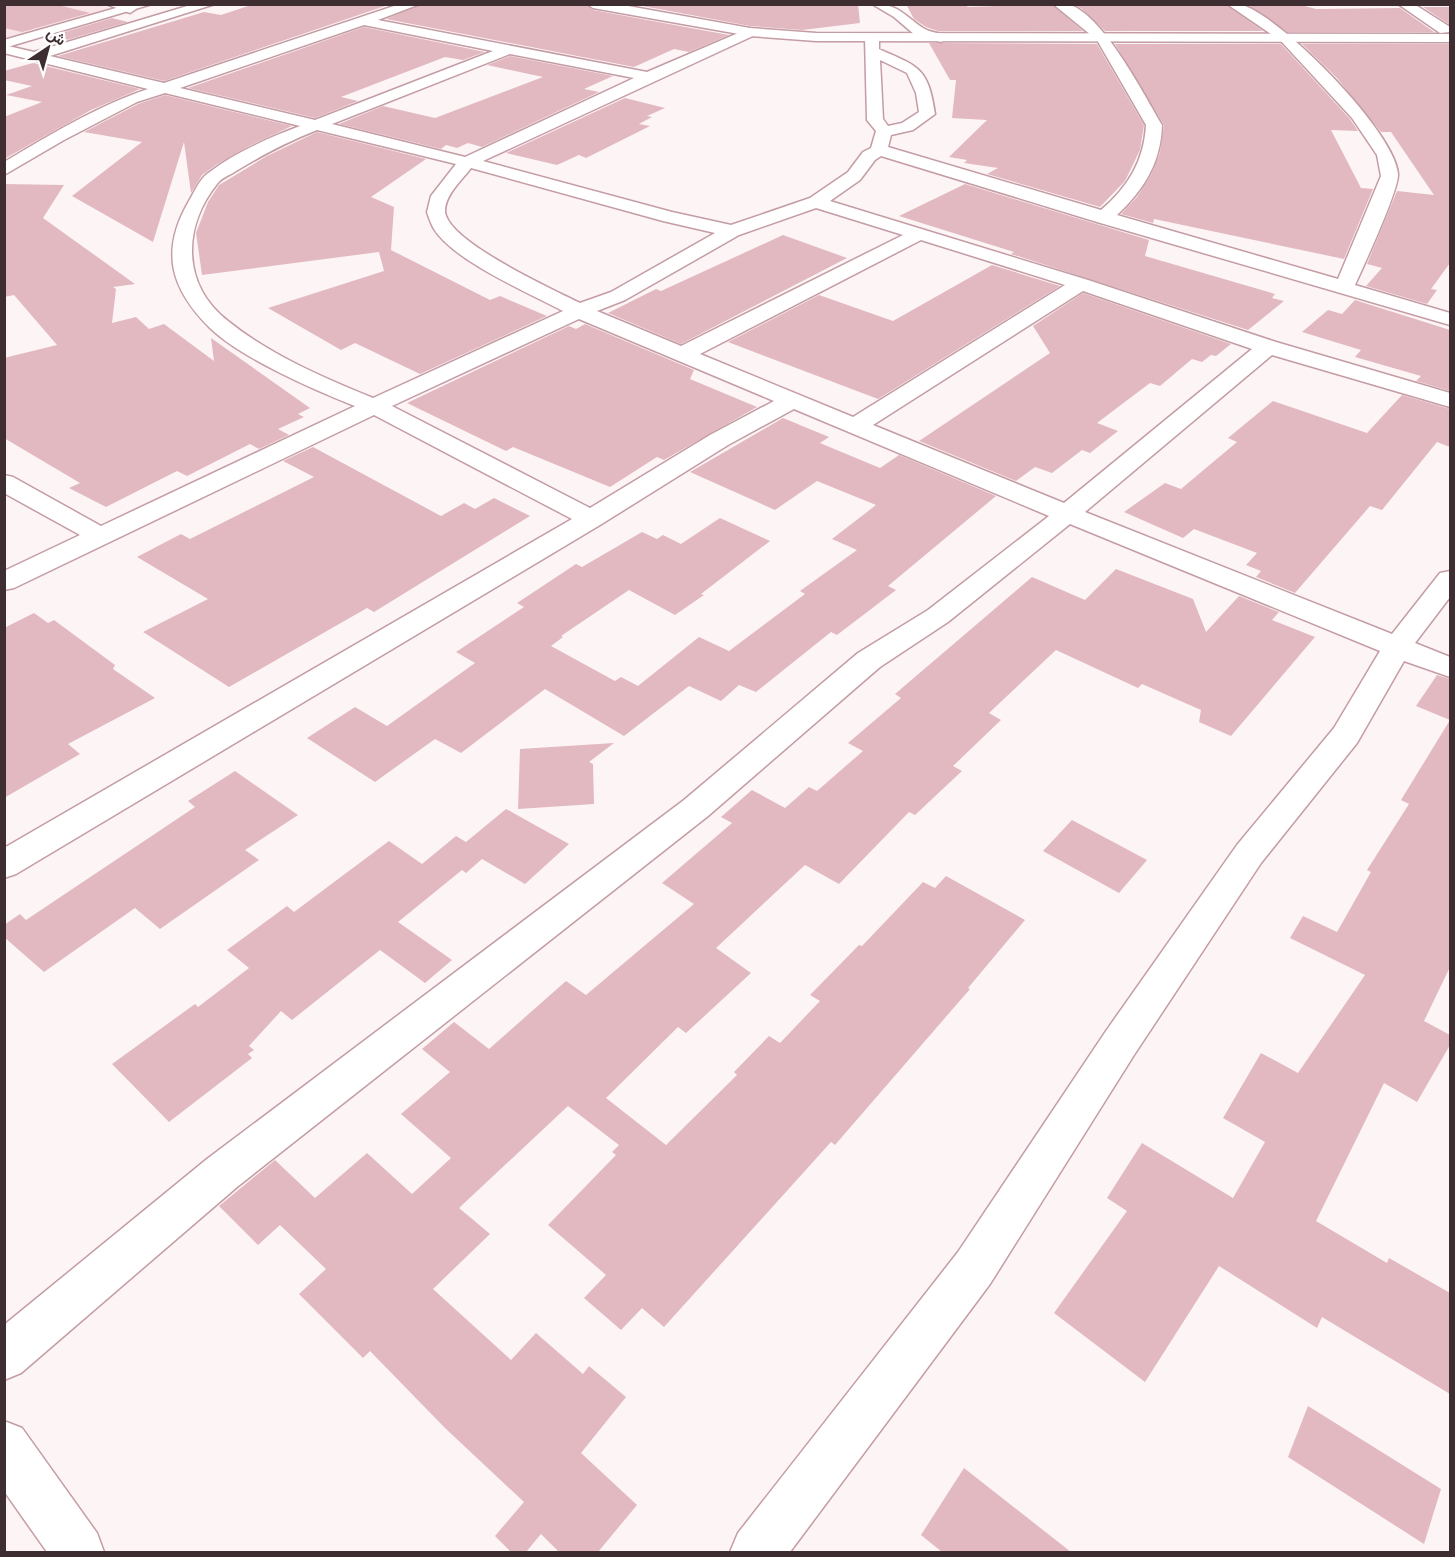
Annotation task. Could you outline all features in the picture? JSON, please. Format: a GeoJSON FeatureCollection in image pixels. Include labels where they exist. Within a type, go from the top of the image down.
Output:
{"type":"FeatureCollection","features":[{"type":"Feature","properties":{"kind":"street"},"geometry":{"type":"LineString","coordinates":[[112,4],[130,9]]}},
{"type":"Feature","properties":{"kind":"street"},"geometry":{"type":"LineString","coordinates":[[4,44],[146,4]]}},
{"type":"Feature","properties":{"kind":"street"},"geometry":{"type":"LineString","coordinates":[[4,66],[209,4]]}},
{"type":"Feature","properties":{"kind":"street"},"geometry":{"type":"LineString","coordinates":[[4,170],[102,113],[132,99],[414,4]]}},
{"type":"Feature","properties":{"kind":"street"},"geometry":{"type":"LineString","coordinates":[[593,4],[615,6],[750,32],[873,45],[941,38],[1406,38],[1448,33]]}},
{"type":"Feature","properties":{"kind":"street"},"geometry":{"type":"LineString","coordinates":[[878,4],[899,14],[920,32],[941,38]]}},
{"type":"Feature","properties":{"kind":"street"},"geometry":{"type":"LineString","coordinates":[[1059,4],[1079,17],[1101,38],[1113,54],[1126,81],[1154,125],[1154,140],[1150,156],[1138,184],[1103,218]]}},
{"type":"Feature","properties":{"kind":"street"},"geometry":{"type":"LineString","coordinates":[[1233,4],[1263,21],[1286,38],[1358,115],[1385,155],[1390,176],[1344,288]]}},
{"type":"Feature","properties":{"kind":"street"},"geometry":{"type":"LineString","coordinates":[[1404,4],[1448,33]]}},
{"type":"Feature","properties":{"kind":"street"},"geometry":{"type":"LineString","coordinates":[[366,22],[505,51],[648,77]]}},
{"type":"Feature","properties":{"kind":"street"},"geometry":{"type":"LineString","coordinates":[[750,32],[467,162],[440,196],[436,212],[443,228],[462,246],[490,264],[579,311],[680,355],[1067,514],[1450,668]]}},
{"type":"Feature","properties":{"kind":"street"},"geometry":{"type":"LineString","coordinates":[[873,45],[875,120],[881,140]]}},
{"type":"Feature","properties":{"kind":"street"},"geometry":{"type":"LineString","coordinates":[[4,582],[374,406],[579,311],[618,297],[732,231],[816,202],[854,176],[881,140],[927,114],[924,93],[913,70],[873,45]]}},
{"type":"Feature","properties":{"kind":"street"},"geometry":{"type":"LineString","coordinates":[[4,50],[467,162],[669,217],[732,231]]}},
{"type":"Feature","properties":{"kind":"street"},"geometry":{"type":"LineString","coordinates":[[505,51],[268,144],[211,179],[186,222],[181,247],[183,268],[189,286],[199,303],[219,325],[249,346],[324,386],[374,406],[591,519]]}},
{"type":"Feature","properties":{"kind":"street"},"geometry":{"type":"LineString","coordinates":[[881,140],[1103,218],[1450,319]]}},
{"type":"Feature","properties":{"kind":"street"},"geometry":{"type":"LineString","coordinates":[[816,202],[1081,284],[1268,347],[1450,400]]}},
{"type":"Feature","properties":{"kind":"street"},"geometry":{"type":"LineString","coordinates":[[680,355],[919,234]]}},
{"type":"Feature","properties":{"kind":"street"},"geometry":{"type":"LineString","coordinates":[[855,426],[1081,284]]}},
{"type":"Feature","properties":{"kind":"street"},"geometry":{"type":"LineString","coordinates":[[4,1356],[222,1173],[696,808],[869,660],[938,616],[1067,514],[1268,347]]}},
{"type":"Feature","properties":{"kind":"street"},"geometry":{"type":"LineString","coordinates":[[4,865],[591,519],[718,440],[792,401]]}},
{"type":"Feature","properties":{"kind":"street"},"geometry":{"type":"LineString","coordinates":[[4,482],[99,536]]}},
{"type":"Feature","properties":{"kind":"street"},"geometry":{"type":"LineString","coordinates":[[757,1552],[974,1268],[1120,1042],[1249,854],[1346,735],[1398,646],[1450,579]]}},
{"type":"Feature","properties":{"kind":"street"},"geometry":{"type":"LineString","coordinates":[[4,1446],[78,1552]]}},
{"type":"Feature","properties":{"kind":"shaded area"},"geometry":{"type":"Polygon","coordinates":[[[5,5],[96,5],[118,10],[5,41],[5,5]]]}},
{"type":"Feature","properties":{"kind":"building"},"geometry":{"type":"Polygon","coordinates":[[[4,4],[54,4],[90,13],[22,32],[4,28],[4,4]]]}},
{"type":"Feature","properties":{"kind":"building"},"geometry":{"type":"Polygon","coordinates":[[[254,4],[391,4],[164,81],[58,56],[204,12],[221,15],[254,4]]]}},
{"type":"Feature","properties":{"kind":"building"},"geometry":{"type":"Polygon","coordinates":[[[422,4],[585,4],[593,10],[729,35],[689,52],[674,49],[634,67],[386,19],[422,4]]]}},
{"type":"Feature","properties":{"kind":"building"},"geometry":{"type":"Polygon","coordinates":[[[632,4],[858,4],[860,23],[802,30],[750,26],[632,4]]]}},
{"type":"Feature","properties":{"kind":"building"},"geometry":{"type":"Polygon","coordinates":[[[906,4],[963,4],[968,7],[1051,4],[1083,31],[938,31],[914,19],[906,4]]]}},
{"type":"Feature","properties":{"kind":"building"},"geometry":{"type":"Polygon","coordinates":[[[1073,4],[1225,4],[1263,31],[1105,31],[1082,9],[1073,4]]]}},
{"type":"Feature","properties":{"kind":"building"},"geometry":{"type":"Polygon","coordinates":[[[1247,4],[1297,4],[1316,9],[1400,8],[1434,32],[1287,32],[1247,4]]]}},
{"type":"Feature","properties":{"kind":"building"},"geometry":{"type":"Polygon","coordinates":[[[1423,7],[1450,7],[1450,25],[1423,7]]]}},
{"type":"Feature","properties":{"kind":"building"},"geometry":{"type":"Polygon","coordinates":[[[112,18],[128,22],[60,42],[45,38],[112,18]]]}},
{"type":"Feature","properties":{"kind":"building"},"geometry":{"type":"Polygon","coordinates":[[[364,27],[485,52],[463,60],[445,57],[341,97],[358,101],[315,118],[188,88],[364,27]]]}},
{"type":"Feature","properties":{"kind":"building"},"geometry":{"type":"Polygon","coordinates":[[[929,43],[1097,44],[1144,125],[1140,150],[1125,181],[1100,207],[987,174],[998,168],[964,163],[967,160],[949,157],[987,120],[952,118],[956,80],[950,80],[929,43]]]}},
{"type":"Feature","properties":{"kind":"building"},"geometry":{"type":"Polygon","coordinates":[[[1115,44],[1281,44],[1350,119],[1358,131],[1331,130],[1361,188],[1373,189],[1344,259],[1154,219],[1153,223],[1121,214],[1137,197],[1151,175],[1160,152],[1164,125],[1115,44]]]}},
{"type":"Feature","properties":{"kind":"building"},"geometry":{"type":"Polygon","coordinates":[[[1302,44],[1450,44],[1450,263],[1431,289],[1437,290],[1427,304],[1366,286],[1382,268],[1367,264],[1397,191],[1434,195],[1391,132],[1381,132],[1337,78],[1302,44]]]}},
{"type":"Feature","properties":{"kind":"building"},"geometry":{"type":"Polygon","coordinates":[[[510,56],[613,76],[584,89],[599,92],[482,147],[468,143],[457,148],[446,145],[441,149],[339,124],[383,106],[435,118],[543,77],[487,65],[510,56]]]}},
{"type":"Feature","properties":{"kind":"building"},"geometry":{"type":"Polygon","coordinates":[[[33,63],[140,89],[91,110],[4,159],[4,117],[42,102],[6,95],[32,86],[4,80],[4,71],[33,63]]]}},
{"type":"Feature","properties":{"kind":"building"},"geometry":{"type":"Polygon","coordinates":[[[165,95],[292,126],[251,145],[216,165],[202,175],[191,193],[184,142],[153,242],[72,196],[142,142],[84,132],[138,104],[165,95]]]}},
{"type":"Feature","properties":{"kind":"building"},"geometry":{"type":"Polygon","coordinates":[[[625,98],[665,108],[647,116],[652,117],[639,124],[650,126],[586,158],[579,155],[557,165],[506,153],[625,98]]]}},
{"type":"Feature","properties":{"kind":"building"},"geometry":{"type":"Polygon","coordinates":[[[317,132],[426,159],[371,197],[394,207],[391,250],[490,300],[500,296],[547,316],[420,374],[355,343],[341,350],[268,308],[384,271],[379,252],[202,275],[196,233],[208,202],[219,185],[267,156],[317,132]]]}},
{"type":"Feature","properties":{"kind":"building"},"geometry":{"type":"Polygon","coordinates":[[[4,184],[64,185],[43,218],[135,284],[113,287],[116,289],[112,323],[136,317],[149,329],[164,324],[214,361],[211,338],[310,408],[298,414],[304,417],[278,429],[289,435],[259,449],[250,444],[187,476],[177,471],[106,507],[69,488],[80,483],[4,438],[4,358],[57,345],[14,295],[4,297],[4,184]]]}},
{"type":"Feature","properties":{"kind":"building"},"geometry":{"type":"Polygon","coordinates":[[[965,184],[1149,240],[1145,256],[1275,294],[1272,298],[1284,301],[1248,330],[899,216],[965,184]]]}},
{"type":"Feature","properties":{"kind":"building"},"geometry":{"type":"Polygon","coordinates":[[[783,235],[847,258],[681,344],[608,313],[656,289],[661,291],[783,235]]]}},
{"type":"Feature","properties":{"kind":"building"},"geometry":{"type":"Polygon","coordinates":[[[992,265],[1060,286],[878,399],[728,342],[819,295],[893,321],[992,265]]]}},
{"type":"Feature","properties":{"kind":"building"},"geometry":{"type":"Polygon","coordinates":[[[1083,293],[1231,344],[1216,356],[1211,355],[1202,362],[1192,359],[1160,386],[1150,383],[1097,423],[1118,431],[1090,453],[1082,450],[1052,473],[1035,467],[1016,481],[919,441],[1050,353],[1033,326],[1083,293]]]}},
{"type":"Feature","properties":{"kind":"building"},"geometry":{"type":"Polygon","coordinates":[[[1355,300],[1450,330],[1450,391],[1416,381],[1421,376],[1355,357],[1361,350],[1302,332],[1328,310],[1342,314],[1355,300]]]}},
{"type":"Feature","properties":{"kind":"building"},"geometry":{"type":"Polygon","coordinates":[[[585,324],[694,370],[690,379],[757,407],[664,460],[657,457],[610,487],[513,447],[506,451],[407,403],[569,326],[576,329],[585,324]]]}},
{"type":"Feature","properties":{"kind":"building"},"geometry":{"type":"Polygon","coordinates":[[[1402,395],[1450,409],[1450,447],[1437,442],[1382,510],[1370,506],[1295,593],[1256,577],[1261,571],[1246,565],[1257,553],[1194,529],[1183,538],[1124,512],[1165,483],[1181,489],[1237,442],[1228,438],[1273,401],[1367,433],[1402,395]]]}},
{"type":"Feature","properties":{"kind":"building"},"geometry":{"type":"Polygon","coordinates":[[[783,418],[829,437],[820,443],[880,468],[899,455],[996,496],[888,586],[896,590],[837,635],[831,632],[756,692],[739,685],[721,701],[689,686],[624,736],[545,689],[461,753],[435,739],[375,782],[307,738],[355,707],[387,726],[475,663],[456,652],[524,607],[517,603],[576,564],[582,567],[642,532],[657,539],[663,535],[681,544],[720,518],[770,541],[701,594],[704,595],[675,615],[629,590],[561,636],[563,637],[551,646],[615,681],[621,677],[638,686],[699,637],[729,651],[805,594],[800,591],[857,550],[832,539],[876,505],[817,481],[775,510],[690,472],[783,418]]]}},
{"type":"Feature","properties":{"kind":"building"},"geometry":{"type":"Polygon","coordinates":[[[313,447],[441,516],[464,503],[475,509],[494,498],[530,516],[374,612],[367,608],[229,687],[143,632],[208,599],[137,557],[181,534],[190,539],[314,477],[283,461],[313,447]]]}},
{"type":"Feature","properties":{"kind":"building"},"geometry":{"type":"Polygon","coordinates":[[[1116,569],[1193,599],[1206,632],[1239,596],[1279,612],[1272,620],[1315,637],[1231,736],[1199,722],[1201,710],[1142,684],[1138,688],[1056,650],[989,713],[1001,720],[953,766],[962,771],[915,815],[909,812],[839,884],[805,865],[716,948],[751,973],[686,1033],[678,1027],[606,1098],[666,1145],[737,1075],[734,1072],[769,1036],[780,1043],[820,1001],[810,995],[859,945],[862,946],[923,882],[935,888],[946,876],[1025,920],[968,988],[970,989],[835,1145],[831,1142],[664,1327],[642,1308],[621,1330],[584,1298],[606,1275],[548,1225],[616,1155],[612,1152],[619,1145],[568,1106],[459,1208],[490,1234],[433,1289],[511,1360],[536,1333],[583,1374],[589,1366],[626,1397],[581,1453],[637,1505],[598,1552],[559,1552],[541,1534],[526,1552],[511,1552],[495,1536],[524,1502],[445,1428],[370,1351],[363,1358],[299,1294],[326,1269],[280,1225],[258,1245],[219,1206],[275,1160],[315,1198],[367,1153],[412,1194],[451,1158],[401,1114],[450,1072],[422,1049],[454,1022],[489,1049],[566,981],[586,995],[694,904],[662,883],[732,823],[721,817],[752,790],[785,808],[809,787],[817,791],[863,751],[848,743],[901,698],[895,694],[1032,577],[1085,600],[1116,569]]]}},
{"type":"Feature","properties":{"kind":"building"},"geometry":{"type":"Polygon","coordinates":[[[34,613],[48,623],[54,620],[115,665],[113,669],[155,698],[68,744],[80,754],[4,798],[4,628],[34,613]]]}},
{"type":"Feature","properties":{"kind":"building"},"geometry":{"type":"Polygon","coordinates":[[[1437,675],[1450,679],[1450,720],[1416,706],[1437,675]]]}},
{"type":"Feature","properties":{"kind":"building"},"geometry":{"type":"Polygon","coordinates":[[[1450,720],[1450,967],[1424,1021],[1450,1035],[1450,1045],[1417,1102],[1384,1083],[1316,1221],[1387,1263],[1389,1258],[1450,1293],[1450,1394],[1322,1317],[1317,1328],[1219,1266],[1145,1382],[1054,1313],[1127,1211],[1107,1198],[1142,1143],[1233,1198],[1265,1142],[1223,1118],[1261,1053],[1298,1073],[1365,975],[1290,938],[1303,916],[1337,932],[1371,872],[1367,870],[1409,804],[1401,800],[1450,720]]]}},
{"type":"Feature","properties":{"kind":"building"},"geometry":{"type":"Polygon","coordinates":[[[614,743],[589,762],[593,764],[594,804],[518,809],[520,749],[614,743]]]}},
{"type":"Feature","properties":{"kind":"building"},"geometry":{"type":"Polygon","coordinates":[[[235,771],[298,815],[245,850],[259,860],[160,929],[135,908],[44,972],[4,937],[4,925],[20,914],[26,920],[195,807],[188,801],[235,771]]]}},
{"type":"Feature","properties":{"kind":"building"},"geometry":{"type":"Polygon","coordinates":[[[506,809],[569,844],[525,884],[482,859],[466,873],[462,870],[398,922],[452,960],[425,983],[380,950],[292,1020],[281,1011],[249,1046],[254,1050],[248,1054],[252,1058],[169,1122],[112,1064],[195,1004],[198,1007],[249,968],[227,950],[287,906],[294,912],[389,841],[422,864],[456,836],[466,842],[506,809]]]}},
{"type":"Feature","properties":{"kind":"building"},"geometry":{"type":"Polygon","coordinates":[[[1072,820],[1147,860],[1119,893],[1043,851],[1072,820]]]}},
{"type":"Feature","properties":{"kind":"building"},"geometry":{"type":"Polygon","coordinates":[[[1308,1406],[1441,1489],[1424,1544],[1288,1457],[1308,1406]]]}},
{"type":"Feature","properties":{"kind":"building"},"geometry":{"type":"Polygon","coordinates":[[[964,1468],[1071,1552],[942,1552],[921,1535],[964,1468]]]}}]}
